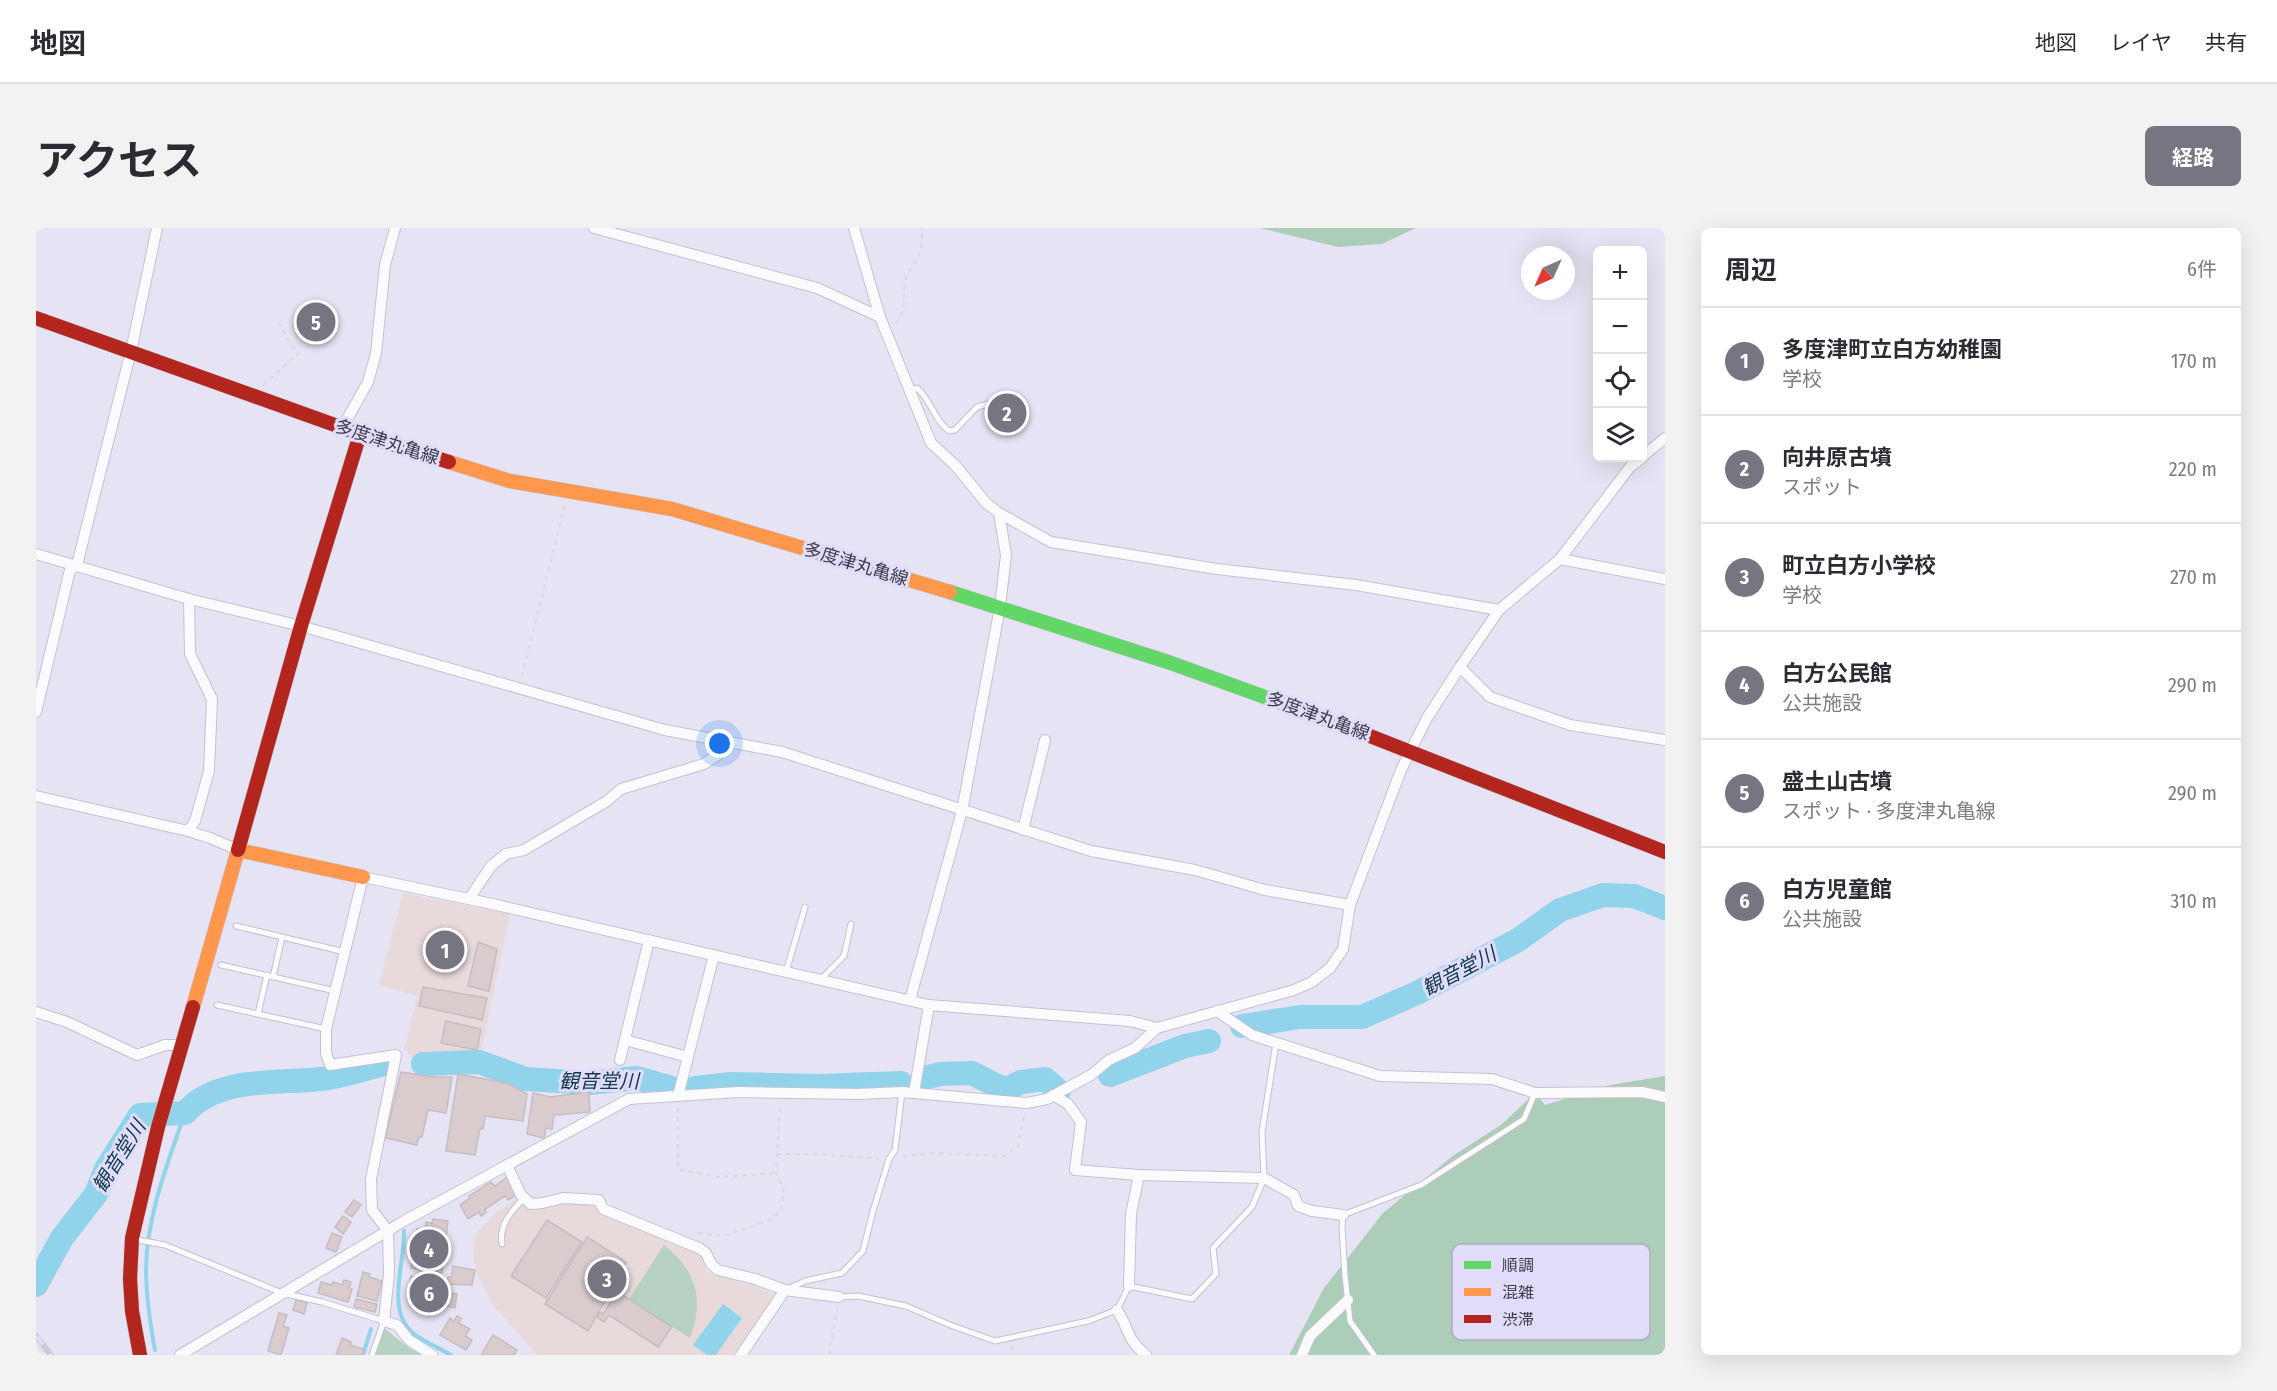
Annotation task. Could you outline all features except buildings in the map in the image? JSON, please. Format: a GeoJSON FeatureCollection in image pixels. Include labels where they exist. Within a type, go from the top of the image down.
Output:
{"type":"FeatureCollection","features":[{"type":"Feature","properties":{"kind":"main road","name":"多度津丸亀線"},"geometry":{"type":"LineString","coordinates":[[36,318],[342,428],[510,481],[672,509],[1000,608],[1171,663],[1316,715],[1665,852]]}},
{"type":"Feature","properties":{"kind":"main road"},"geometry":{"type":"LineString","coordinates":[[140,1355],[131,1300],[138,1240],[158,1127],[301,626],[360,434]]}},
{"type":"Feature","properties":{"kind":"main road"},"geometry":{"type":"LineString","coordinates":[[238,850],[363,877]]}},
{"type":"Feature","properties":{"kind":"street"},"geometry":{"type":"LineString","coordinates":[[36,712],[70,570],[77,565],[131,351],[157,228]]}},
{"type":"Feature","properties":{"kind":"street"},"geometry":{"type":"LineString","coordinates":[[342,428],[368,382],[373,363],[386,265],[395,228]]}},
{"type":"Feature","properties":{"kind":"street"},"geometry":{"type":"LineString","coordinates":[[594,228],[817,288],[880,317]]}},
{"type":"Feature","properties":{"kind":"street"},"geometry":{"type":"LineString","coordinates":[[854,228],[880,317],[931,443],[956,466],[986,503],[999,513],[1051,542],[1217,568],[1356,585],[1499,610]]}},
{"type":"Feature","properties":{"kind":"street"},"geometry":{"type":"LineString","coordinates":[[1647,453],[1665,438]]}},
{"type":"Feature","properties":{"kind":"street"},"geometry":{"type":"LineString","coordinates":[[180,1355],[388,1231],[629,1098],[738,1092],[858,1094],[902,1092],[1027,1102],[1047,1099],[1091,1075],[1109,1060],[1135,1048],[1157,1028],[1294,990],[1312,982],[1330,968],[1343,949],[1350,906],[1410,751],[1427,718],[1499,610],[1560,559],[1636,462]]}},
{"type":"Feature","properties":{"kind":"street"},"geometry":{"type":"LineString","coordinates":[[910,1000],[962,810],[1000,608],[1006,555],[999,513]]}},
{"type":"Feature","properties":{"kind":"street"},"geometry":{"type":"LineString","coordinates":[[36,554],[189,599],[301,626],[665,730],[782,752],[1091,851],[1196,870],[1265,890],[1350,906]]}},
{"type":"Feature","properties":{"kind":"street"},"geometry":{"type":"LineString","coordinates":[[1560,559],[1665,579]]}},
{"type":"Feature","properties":{"kind":"street"},"geometry":{"type":"LineString","coordinates":[[188,831],[195,821],[209,771],[212,699],[190,654],[189,599]]}},
{"type":"Feature","properties":{"kind":"street"},"geometry":{"type":"LineString","coordinates":[[1460,667],[1490,697],[1570,725],[1665,740]]}},
{"type":"Feature","properties":{"kind":"street"},"geometry":{"type":"LineString","coordinates":[[1023,830],[1045,740]]}},
{"type":"Feature","properties":{"kind":"street"},"geometry":{"type":"LineString","coordinates":[[469,899],[491,866],[506,854],[524,850],[607,801],[621,789],[704,764],[721,753],[729,742]]}},
{"type":"Feature","properties":{"kind":"street"},"geometry":{"type":"LineString","coordinates":[[36,796],[188,831],[238,850]]}},
{"type":"Feature","properties":{"kind":"street"},"geometry":{"type":"LineString","coordinates":[[432,1355],[409,1340],[397,1325],[384,1321],[389,1274],[388,1231],[372,1210],[371,1179],[396,1055],[330,1065],[326,1053],[326,1029],[363,877],[469,899],[929,1005],[1130,1021],[1157,1028]]}},
{"type":"Feature","properties":{"kind":"street"},"geometry":{"type":"LineString","coordinates":[[621,1060],[649,940]]}},
{"type":"Feature","properties":{"kind":"street"},"geometry":{"type":"LineString","coordinates":[[678,1096],[714,955]]}},
{"type":"Feature","properties":{"kind":"street"},"geometry":{"type":"LineString","coordinates":[[914,1093],[929,1005]]}},
{"type":"Feature","properties":{"kind":"street"},"geometry":{"type":"LineString","coordinates":[[1217,1011],[1252,1035],[1380,1076],[1492,1079],[1535,1093],[1642,1092],[1665,1097]]}},
{"type":"Feature","properties":{"kind":"street"},"geometry":{"type":"LineString","coordinates":[[36,1012],[67,1022],[137,1054],[165,1045],[181,1045]]}},
{"type":"Feature","properties":{"kind":"street"},"geometry":{"type":"LineString","coordinates":[[625,1040],[688,1057]]}},
{"type":"Feature","properties":{"kind":"street"},"geometry":{"type":"LineString","coordinates":[[1053,1095],[1068,1104],[1080,1122],[1075,1170],[1139,1175],[1264,1178],[1294,1195],[1298,1206],[1312,1211],[1343,1215]]}},
{"type":"Feature","properties":{"kind":"street"},"geometry":{"type":"LineString","coordinates":[[507,1165],[524,1198],[531,1204],[563,1198],[599,1200],[603,1209],[699,1248],[706,1253],[718,1270],[755,1279],[785,1290],[839,1297]]}},
{"type":"Feature","properties":{"kind":"street"},"geometry":{"type":"LineString","coordinates":[[1129,1286],[1131,1214],[1139,1175]]}},
{"type":"Feature","properties":{"kind":"street"},"geometry":{"type":"LineString","coordinates":[[741,1355],[785,1290]]}},
{"type":"Feature","properties":{"kind":"street"},"geometry":{"type":"LineString","coordinates":[[1302,1355],[1310,1336],[1348,1300]]}},
{"type":"Feature","properties":{"kind":"street"},"geometry":{"type":"LineString","coordinates":[[1117,1310],[1132,1344],[1146,1355]]}},
{"type":"Feature","properties":{"kind":"lane"},"geometry":{"type":"LineString","coordinates":[[909,391],[917,388],[925,394],[943,427],[949,431],[955,430],[977,407],[1003,400]]}},
{"type":"Feature","properties":{"kind":"lane"},"geometry":{"type":"LineString","coordinates":[[786,973],[805,907]]}},
{"type":"Feature","properties":{"kind":"lane"},"geometry":{"type":"LineString","coordinates":[[818,981],[844,956],[851,924]]}},
{"type":"Feature","properties":{"kind":"lane"},"geometry":{"type":"LineString","coordinates":[[236,926],[345,952]]}},
{"type":"Feature","properties":{"kind":"lane"},"geometry":{"type":"LineString","coordinates":[[258,1014],[282,937]]}},
{"type":"Feature","properties":{"kind":"lane"},"geometry":{"type":"LineString","coordinates":[[221,965],[336,991]]}},
{"type":"Feature","properties":{"kind":"lane"},"geometry":{"type":"LineString","coordinates":[[217,1005],[326,1029]]}},
{"type":"Feature","properties":{"kind":"lane"},"geometry":{"type":"LineString","coordinates":[[839,1297],[858,1296],[906,1306],[995,1341],[1088,1321],[1117,1310],[1129,1286],[1192,1299],[1216,1274],[1213,1248],[1251,1207],[1264,1178],[1262,1132],[1276,1043]]}},
{"type":"Feature","properties":{"kind":"lane"},"geometry":{"type":"LineString","coordinates":[[785,1290],[805,1281],[842,1273],[863,1251],[889,1159],[895,1150],[902,1092]]}},
{"type":"Feature","properties":{"kind":"lane"},"geometry":{"type":"LineString","coordinates":[[1374,1355],[1350,1321],[1342,1228],[1343,1215],[1421,1185],[1524,1119],[1535,1093]]}},
{"type":"Feature","properties":{"kind":"lane"},"geometry":{"type":"LineString","coordinates":[[502,1244],[501,1234],[504,1222],[524,1198]]}},
{"type":"Feature","properties":{"kind":"lane"},"geometry":{"type":"LineString","coordinates":[[138,1240],[155,1243],[230,1270],[282,1293],[322,1302],[384,1321],[372,1355]]}},
{"type":"Feature","properties":{"kind":"path"},"geometry":{"type":"LineString","coordinates":[[896,331],[894,324],[903,314],[906,298],[904,282],[919,256],[923,228]]}},
{"type":"Feature","properties":{"kind":"path"},"geometry":{"type":"LineString","coordinates":[[254,397],[267,380],[299,353],[291,345],[279,323]]}},
{"type":"Feature","properties":{"kind":"path"},"geometry":{"type":"LineString","coordinates":[[519,688],[568,491]]}},
{"type":"Feature","properties":{"kind":"path"},"geometry":{"type":"LineString","coordinates":[[693,1232],[722,1236],[771,1220],[781,1210],[784,1190],[776,1173],[781,1094]]}},
{"type":"Feature","properties":{"kind":"path"},"geometry":{"type":"LineString","coordinates":[[678,1096],[678,1169],[717,1177],[776,1173]]}},
{"type":"Feature","properties":{"kind":"path"},"geometry":{"type":"LineString","coordinates":[[777,1154],[818,1154],[889,1159],[932,1153],[1004,1156],[1018,1146],[1027,1102]]}},
{"type":"Feature","properties":{"kind":"path"},"geometry":{"type":"LineString","coordinates":[[829,1355],[839,1297]]}},
{"type":"Feature","properties":{"kind":"shaded area"},"geometry":{"type":"Polygon","coordinates":[[[403,893],[510,914],[480,1056],[414,1057],[404,1049],[418,996],[379,985],[403,893]]]}},
{"type":"Feature","properties":{"kind":"shaded area"},"geometry":{"type":"Polygon","coordinates":[[[518,1198],[524,1205],[533,1209],[544,1209],[562,1203],[583,1202],[591,1205],[618,1222],[699,1253],[705,1260],[705,1270],[712,1274],[750,1281],[756,1287],[773,1294],[773,1299],[733,1355],[537,1355],[493,1305],[478,1276],[474,1261],[473,1246],[477,1233],[495,1213],[518,1198]]]}},
{"type":"Feature","properties":{"kind":"green space"},"geometry":{"type":"Polygon","coordinates":[[[1260,228],[1416,228],[1382,244],[1338,247],[1260,228]]]}},
{"type":"Feature","properties":{"kind":"green space"},"geometry":{"type":"Polygon","coordinates":[[[1665,1076],[1665,1355],[1289,1355],[1324,1288],[1383,1213],[1454,1155],[1501,1125],[1535,1093],[1545,1105],[1610,1085],[1665,1076]]]}},
{"type":"Feature","properties":{"kind":"green space"},"geometry":{"type":"Polygon","coordinates":[[[664,1245],[684,1265],[695,1287],[697,1311],[690,1338],[629,1299],[664,1245]]]}},
{"type":"Feature","properties":{"kind":"green space"},"geometry":{"type":"Polygon","coordinates":[[[384,1328],[409,1348],[423,1355],[375,1355],[384,1328]]]}},
{"type":"Feature","properties":{"kind":"water"},"geometry":{"type":"Polygon","coordinates":[[[723,1304],[742,1318],[716,1355],[707,1355],[693,1345],[723,1304]]]}},
{"type":"Feature","properties":{"kind":"waterway","name":"観音堂川"},"geometry":{"type":"LineString","coordinates":[[1242,1026],[1300,1017],[1362,1017],[1417,993],[1518,940],[1560,910],[1603,895],[1634,896],[1665,908]]}},
{"type":"Feature","properties":{"kind":"waterway","name":"観音堂川"},"geometry":{"type":"LineString","coordinates":[[1110,1075],[1185,1046],[1209,1041]]}},
{"type":"Feature","properties":{"kind":"waterway","name":"観音堂川"},"geometry":{"type":"LineString","coordinates":[[423,1064],[479,1062],[526,1079],[589,1083],[637,1078],[669,1087]]}},
{"type":"Feature","properties":{"kind":"waterway","name":"観音堂川"},"geometry":{"type":"LineString","coordinates":[[36,1285],[62,1238],[96,1194],[106,1169],[140,1115],[185,1113],[198,1101],[230,1087],[329,1078],[384,1064]]}},
{"type":"Feature","properties":{"kind":"waterway","name":"観音堂川"},"geometry":{"type":"LineString","coordinates":[[924,1078],[940,1074],[972,1073],[999,1087],[1009,1088],[1021,1082],[1045,1079],[1059,1091]]}},
{"type":"Feature","properties":{"kind":"waterway","name":"観音堂川"},"geometry":{"type":"LineString","coordinates":[[695,1088],[731,1084],[818,1086],[901,1083]]}},
{"type":"Feature","properties":{"kind":"waterway"},"geometry":{"type":"LineString","coordinates":[[155,1350],[147,1289],[147,1248],[154,1209],[185,1113]]}},
{"type":"Feature","properties":{"kind":"waterway"},"geometry":{"type":"LineString","coordinates":[[404,1231],[398,1286],[400,1313],[405,1324],[414,1334],[451,1355]]}},
{"type":"Feature","properties":{"kind":"waterway"},"geometry":{"type":"LineString","coordinates":[[363,1355],[371,1329]]}},
{"type":"Feature","properties":{"kind":"railway"},"geometry":{"type":"LineString","coordinates":[[36,1336],[51,1355]]}},
{"type":"Feature","properties":{"kind":"traffic: fast"},"geometry":{"type":"LineString","coordinates":[[950,592],[1171,663],[1342,725]]}},
{"type":"Feature","properties":{"kind":"traffic: slow"},"geometry":{"type":"LineString","coordinates":[[449,462],[510,481],[672,509],[950,592]]}},
{"type":"Feature","properties":{"kind":"traffic: slow"},"geometry":{"type":"LineString","coordinates":[[193,1007],[238,850],[363,877]]}},
{"type":"Feature","properties":{"kind":"traffic: jam"},"geometry":{"type":"LineString","coordinates":[[36,318],[360,434],[449,462]]}},
{"type":"Feature","properties":{"kind":"traffic: jam"},"geometry":{"type":"LineString","coordinates":[[238,850],[301,626],[360,434]]}},
{"type":"Feature","properties":{"kind":"traffic: jam"},"geometry":{"type":"LineString","coordinates":[[1342,725],[1665,852]]}},
{"type":"Feature","properties":{"kind":"traffic: jam"},"geometry":{"type":"LineString","coordinates":[[140,1355],[132,1311],[130,1279],[132,1238],[158,1127],[193,1007]]}},
{"type":"Feature","properties":{"kind":"place","name":"盛土山古墳"},"geometry":{"type":"Point","coordinates":[316,322]}},
{"type":"Feature","properties":{"kind":"place","name":"向井原古墳"},"geometry":{"type":"Point","coordinates":[1007,413]}},
{"type":"Feature","properties":{"kind":"place","name":"多度津町立白方幼稚園"},"geometry":{"type":"Point","coordinates":[445,950]}},
{"type":"Feature","properties":{"kind":"place","name":"白方公民館"},"geometry":{"type":"Point","coordinates":[429,1249]}},
{"type":"Feature","properties":{"kind":"place","name":"町立白方小学校"},"geometry":{"type":"Point","coordinates":[607,1279]}},
{"type":"Feature","properties":{"kind":"place","name":"白方児童館"},"geometry":{"type":"Point","coordinates":[429,1293]}}]}
